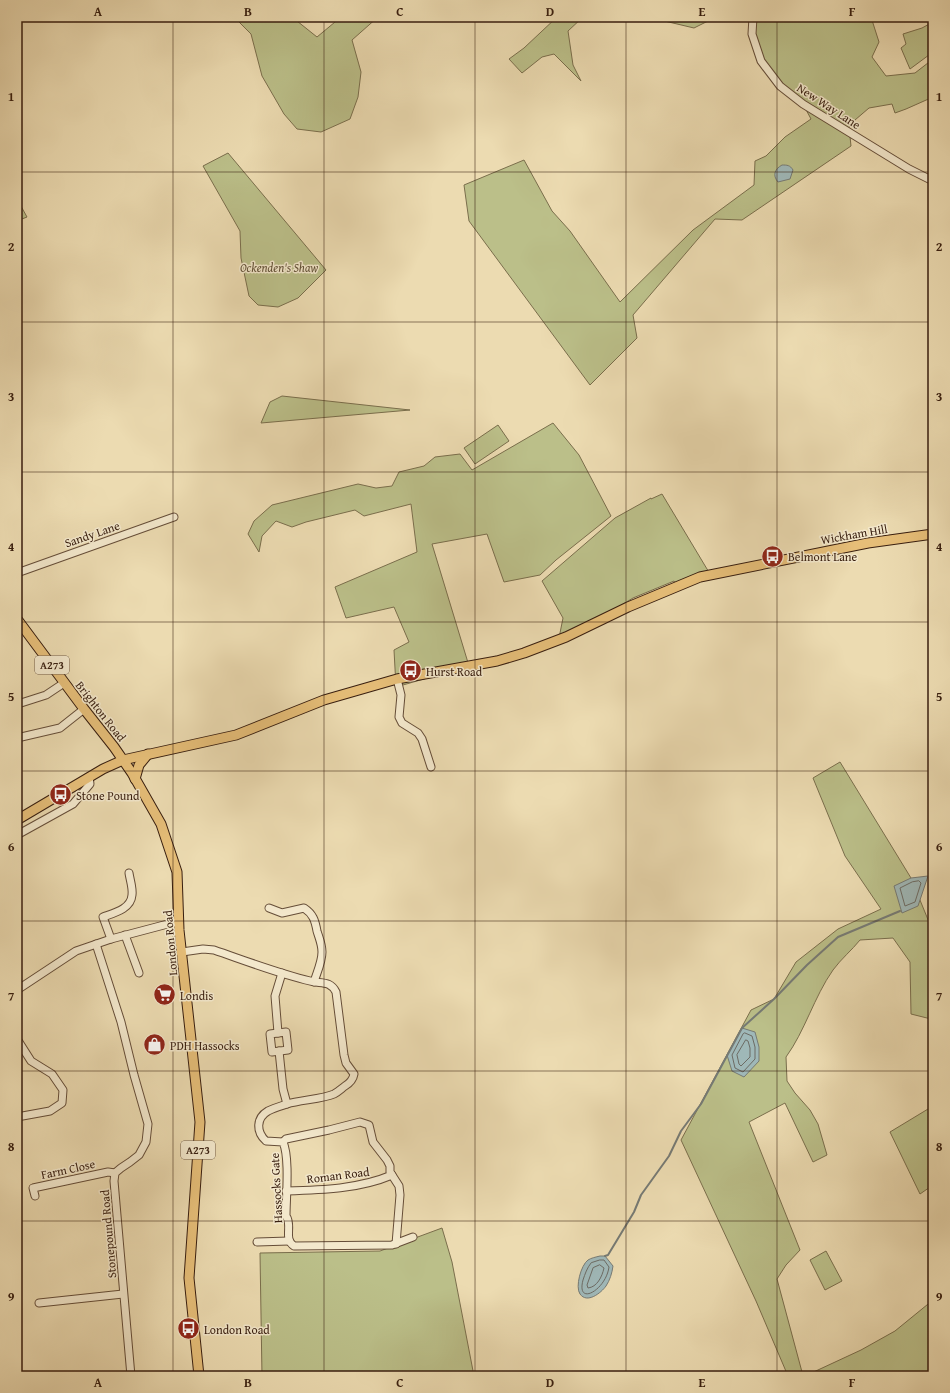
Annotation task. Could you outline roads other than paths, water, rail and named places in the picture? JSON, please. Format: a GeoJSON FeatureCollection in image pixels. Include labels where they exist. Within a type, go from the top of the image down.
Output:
{"type":"FeatureCollection","features":[{"type":"Feature","properties":{"kind":"main road","name":"Wickham Hill"},"geometry":{"type":"LineString","coordinates":[[397,679],[490,662],[524,654],[566,637],[628,606],[710,574],[868,543],[933,534]]}},
{"type":"Feature","properties":{"kind":"main road","name":"Brighton Road"},"geometry":{"type":"LineString","coordinates":[[17,619],[123,760]]}},
{"type":"Feature","properties":{"kind":"main road"},"geometry":{"type":"LineString","coordinates":[[17,820],[90,777],[123,760],[236,735],[324,700],[397,679]]}},
{"type":"Feature","properties":{"kind":"main road"},"geometry":{"type":"LineString","coordinates":[[135,779],[139,765],[148,754]]}},
{"type":"Feature","properties":{"kind":"main road","name":"London Road"},"geometry":{"type":"LineString","coordinates":[[123,760],[161,824],[176,872],[179,921],[200,1122],[189,1278],[199,1376]]}},
{"type":"Feature","properties":{"kind":"street","name":"New Way Lane"},"geometry":{"type":"LineString","coordinates":[[753,17],[752,34],[761,61],[780,86],[803,104],[909,169],[933,181]]}},
{"type":"Feature","properties":{"kind":"street","name":"Sandy Lane"},"geometry":{"type":"LineString","coordinates":[[17,573],[174,517]]}},
{"type":"Feature","properties":{"kind":"street"},"geometry":{"type":"LineString","coordinates":[[397,679],[401,695],[399,717],[402,723],[418,733],[422,739],[431,767]]}},
{"type":"Feature","properties":{"kind":"street"},"geometry":{"type":"LineString","coordinates":[[21,702],[46,695],[64,683]]}},
{"type":"Feature","properties":{"kind":"street"},"geometry":{"type":"LineString","coordinates":[[17,738],[60,728],[84,709]]}},
{"type":"Feature","properties":{"kind":"street"},"geometry":{"type":"LineString","coordinates":[[17,835],[72,804],[90,784],[90,777]]}},
{"type":"Feature","properties":{"kind":"street"},"geometry":{"type":"LineString","coordinates":[[111,938],[104,917],[124,908],[129,902],[132,895],[129,873]]}},
{"type":"Feature","properties":{"kind":"street"},"geometry":{"type":"LineString","coordinates":[[182,952],[203,949],[214,950],[282,974],[314,982],[320,965],[322,951],[313,916],[304,908],[282,913],[269,908]]}},
{"type":"Feature","properties":{"kind":"street"},"geometry":{"type":"LineString","coordinates":[[17,990],[76,951],[111,938],[179,921]]}},
{"type":"Feature","properties":{"kind":"street"},"geometry":{"type":"LineString","coordinates":[[125,934],[139,973]]}},
{"type":"Feature","properties":{"kind":"street","name":"Stonepound Road"},"geometry":{"type":"LineString","coordinates":[[96,944],[121,1022],[148,1124],[146,1142],[139,1155],[116,1173],[114,1181],[131,1376]]}},
{"type":"Feature","properties":{"kind":"street"},"geometry":{"type":"LineString","coordinates":[[282,974],[275,996],[275,1009],[278,1033],[286,1032],[288,1050],[279,1051],[283,1089],[287,1104]]}},
{"type":"Feature","properties":{"kind":"street","name":"Hassocks Gate"},"geometry":{"type":"LineString","coordinates":[[314,982],[330,983],[334,987],[336,992],[344,1055],[346,1063],[354,1074],[351,1082],[334,1094],[287,1104],[269,1111],[262,1116],[259,1124],[260,1136],[266,1141],[283,1142],[285,1147],[286,1216],[289,1220],[289,1241],[294,1246],[392,1245],[413,1237]]}},
{"type":"Feature","properties":{"kind":"street"},"geometry":{"type":"LineString","coordinates":[[17,1039],[31,1061],[52,1074],[63,1090],[62,1103],[50,1111],[17,1117]]}},
{"type":"Feature","properties":{"kind":"street"},"geometry":{"type":"LineString","coordinates":[[283,1142],[286,1139],[329,1130],[349,1124],[360,1122],[369,1125],[373,1142],[387,1160],[392,1174],[399,1186],[400,1195],[396,1244]]}},
{"type":"Feature","properties":{"kind":"street","name":"Farm Close"},"geometry":{"type":"LineString","coordinates":[[35,1196],[33,1188],[108,1172],[116,1173]]}},
{"type":"Feature","properties":{"kind":"street","name":"Roman Road"},"geometry":{"type":"LineString","coordinates":[[286,1191],[325,1190],[366,1184],[376,1182],[392,1174]]}},
{"type":"Feature","properties":{"kind":"street","name":"Hassocks Gate"},"geometry":{"type":"LineString","coordinates":[[257,1242],[289,1241]]}},
{"type":"Feature","properties":{"kind":"street"},"geometry":{"type":"LineString","coordinates":[[39,1303],[123,1294]]}},
{"type":"Feature","properties":{"kind":"water"},"geometry":{"type":"Polygon","coordinates":[[[782,165],[791,167],[793,170],[790,179],[778,182],[775,177],[775,172],[782,165]]]}},
{"type":"Feature","properties":{"kind":"water"},"geometry":{"type":"Polygon","coordinates":[[[928,876],[918,906],[902,913],[894,886],[911,878],[928,876]]]}},
{"type":"Feature","properties":{"kind":"water"},"geometry":{"type":"Polygon","coordinates":[[[742,1028],[755,1032],[759,1047],[759,1061],[744,1077],[732,1071],[727,1055],[742,1028]]]}},
{"type":"Feature","properties":{"kind":"water"},"geometry":{"type":"Polygon","coordinates":[[[605,1256],[613,1266],[610,1279],[601,1292],[590,1298],[583,1297],[579,1291],[578,1281],[583,1266],[588,1260],[605,1256]]]}},
{"type":"Feature","properties":{"kind":"waterway"},"geometry":{"type":"LineString","coordinates":[[605,1256],[608,1255],[634,1212],[641,1195],[669,1156],[681,1131],[701,1104],[742,1028],[838,937],[900,911]]}},
{"type":"Feature","properties":{"kind":"place","name":"Belmont Lane"},"geometry":{"type":"Point","coordinates":[772,556]}},
{"type":"Feature","properties":{"kind":"place","name":"Hurst Road"},"geometry":{"type":"Point","coordinates":[410,671]}},
{"type":"Feature","properties":{"kind":"place","name":"Stone Pound"},"geometry":{"type":"Point","coordinates":[61,795]}},
{"type":"Feature","properties":{"kind":"place","name":"Londis"},"geometry":{"type":"Point","coordinates":[165,995]}},
{"type":"Feature","properties":{"kind":"place","name":"PDH Hassocks"},"geometry":{"type":"Point","coordinates":[154,1045]}},
{"type":"Feature","properties":{"kind":"place","name":"London Road"},"geometry":{"type":"Point","coordinates":[188,1329]}},
{"type":"Feature","properties":{"kind":"park label","name":"Ockenden's Shaw"},"geometry":{"type":"Point","coordinates":[279,267]}}]}
